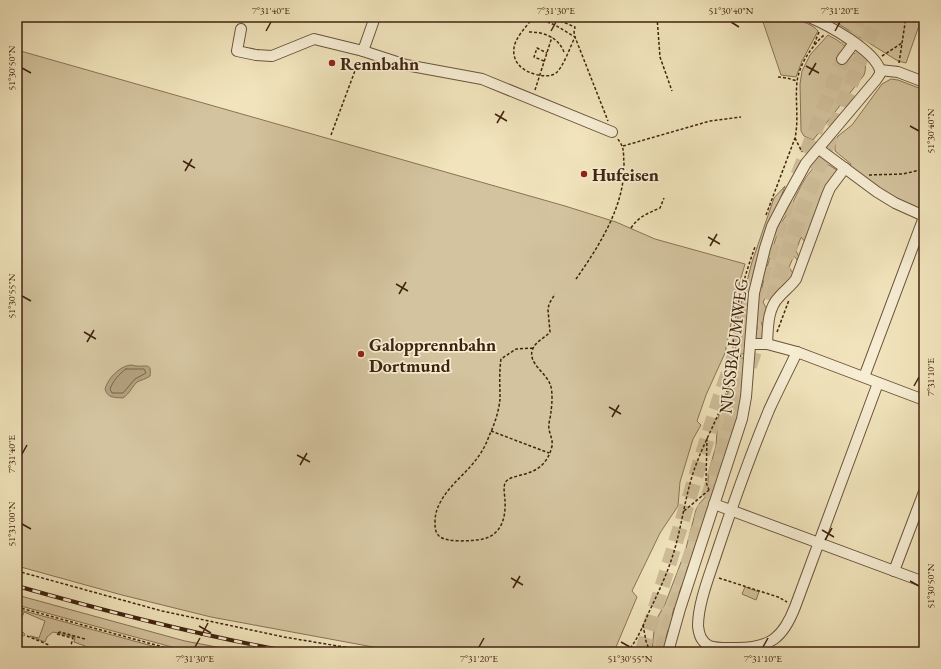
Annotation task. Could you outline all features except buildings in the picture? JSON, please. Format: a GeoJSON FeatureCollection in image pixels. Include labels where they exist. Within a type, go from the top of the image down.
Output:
{"type":"FeatureCollection","features":[{"type":"Feature","properties":{"kind":"street"},"geometry":{"type":"LineString","coordinates":[[363,51],[375,17]]}},
{"type":"Feature","properties":{"kind":"street"},"geometry":{"type":"LineString","coordinates":[[809,17],[834,29],[854,43],[876,60],[880,70],[898,72],[924,82]]}},
{"type":"Feature","properties":{"kind":"street"},"geometry":{"type":"LineString","coordinates":[[241,29],[237,51],[256,55],[272,56],[314,39],[363,51],[406,65],[482,79],[612,132]]}},
{"type":"Feature","properties":{"kind":"street"},"geometry":{"type":"LineString","coordinates":[[842,59],[854,43]]}},
{"type":"Feature","properties":{"kind":"street","name":"NUSSBAUMWEG"},"geometry":{"type":"LineString","coordinates":[[668,652],[680,609],[714,504],[713,492],[742,419],[746,397],[754,293],[768,238],[777,215],[806,164],[876,80],[880,74],[880,70]]}},
{"type":"Feature","properties":{"kind":"street"},"geometry":{"type":"LineString","coordinates":[[819,149],[877,192],[895,203],[924,216],[864,377]]}},
{"type":"Feature","properties":{"kind":"street","name":"NUSSBAUMWEG"},"geometry":{"type":"LineString","coordinates":[[770,345],[769,318],[774,304],[777,298],[792,285],[796,279],[830,188],[844,168]]}},
{"type":"Feature","properties":{"kind":"street"},"geometry":{"type":"LineString","coordinates":[[750,344],[770,345],[797,352],[924,400]]}},
{"type":"Feature","properties":{"kind":"street"},"geometry":{"type":"LineString","coordinates":[[797,352],[770,408],[731,510],[700,609],[698,626],[701,638],[704,643],[712,647],[752,648],[763,645],[780,634],[786,626],[795,607],[878,382]]}},
{"type":"Feature","properties":{"kind":"street"},"geometry":{"type":"LineString","coordinates":[[894,571],[924,492]]}},
{"type":"Feature","properties":{"kind":"street"},"geometry":{"type":"LineString","coordinates":[[714,504],[924,582]]}},
{"type":"Feature","properties":{"kind":"path"},"geometry":{"type":"LineString","coordinates":[[551,17],[575,28],[575,37],[612,132],[623,146],[624,178],[612,219],[590,259],[576,279]]}},
{"type":"Feature","properties":{"kind":"path"},"geometry":{"type":"LineString","coordinates":[[657,17],[660,57],[672,90]]}},
{"type":"Feature","properties":{"kind":"path"},"geometry":{"type":"LineString","coordinates":[[898,72],[906,17]]}},
{"type":"Feature","properties":{"kind":"path"},"geometry":{"type":"LineString","coordinates":[[532,18],[544,19],[575,37],[557,72],[550,76],[540,75],[524,70],[519,66],[514,57],[515,44],[532,18]]}},
{"type":"Feature","properties":{"kind":"path"},"geometry":{"type":"LineString","coordinates":[[814,45],[821,29]]}},
{"type":"Feature","properties":{"kind":"path"},"geometry":{"type":"LineString","coordinates":[[529,32],[552,37],[559,42],[564,52]]}},
{"type":"Feature","properties":{"kind":"path"},"geometry":{"type":"LineString","coordinates":[[531,99],[552,37]]}},
{"type":"Feature","properties":{"kind":"path"},"geometry":{"type":"LineString","coordinates":[[876,60],[902,43]]}},
{"type":"Feature","properties":{"kind":"path"},"geometry":{"type":"LineString","coordinates":[[544,61],[534,57],[537,48],[547,53]]}},
{"type":"Feature","properties":{"kind":"path"},"geometry":{"type":"LineString","coordinates":[[331,135],[363,51]]}},
{"type":"Feature","properties":{"kind":"path"},"geometry":{"type":"LineString","coordinates":[[778,77],[797,81]]}},
{"type":"Feature","properties":{"kind":"path"},"geometry":{"type":"LineString","coordinates":[[623,146],[710,121],[740,117]]}},
{"type":"Feature","properties":{"kind":"path"},"geometry":{"type":"LineString","coordinates":[[795,138],[804,155]]}},
{"type":"Feature","properties":{"kind":"path"},"geometry":{"type":"LineString","coordinates":[[855,176],[903,174],[924,169]]}},
{"type":"Feature","properties":{"kind":"path"},"geometry":{"type":"LineString","coordinates":[[631,228],[636,220],[660,208],[664,198]]}},
{"type":"Feature","properties":{"kind":"path"},"geometry":{"type":"LineString","coordinates":[[533,348],[516,349],[500,359],[500,400],[491,431],[478,458],[447,492],[437,508],[435,528],[440,537],[454,540],[473,540],[494,535],[500,527],[504,517],[505,486],[507,480],[536,470],[545,461],[549,453],[552,446],[549,428],[552,409],[552,389],[548,380],[534,362],[531,353],[537,341],[550,332],[548,310],[549,304],[555,294]]}},
{"type":"Feature","properties":{"kind":"path"},"geometry":{"type":"LineString","coordinates":[[770,345],[790,298]]}},
{"type":"Feature","properties":{"kind":"path"},"geometry":{"type":"LineString","coordinates":[[491,431],[549,453]]}},
{"type":"Feature","properties":{"kind":"path"},"geometry":{"type":"LineString","coordinates":[[627,652],[637,638],[668,572],[684,511],[713,492],[706,482],[707,438]]}},
{"type":"Feature","properties":{"kind":"path"},"geometry":{"type":"LineString","coordinates":[[17,571],[162,611],[284,637],[374,652]]}},
{"type":"Feature","properties":{"kind":"path"},"geometry":{"type":"LineString","coordinates":[[710,575],[778,597],[795,607]]}},
{"type":"Feature","properties":{"kind":"path"},"geometry":{"type":"LineString","coordinates":[[17,607],[174,650],[176,652]]}},
{"type":"Feature","properties":{"kind":"path"},"geometry":{"type":"LineString","coordinates":[[632,652],[650,651],[646,641],[643,625]]}},
{"type":"Feature","properties":{"kind":"path"},"geometry":{"type":"LineString","coordinates":[[71,645],[73,638],[58,634],[60,632],[85,639]]}},
{"type":"Feature","properties":{"kind":"path"},"geometry":{"type":"LineString","coordinates":[[27,636],[49,645]]}},
{"type":"Feature","properties":{"kind":"shaded area"},"geometry":{"type":"Polygon","coordinates":[[[764,17],[785,18],[801,21],[814,27],[818,31],[802,61],[796,77],[781,75],[763,22],[764,17]]]}},
{"type":"Feature","properties":{"kind":"shaded area"},"geometry":{"type":"Polygon","coordinates":[[[829,17],[922,17],[906,63],[898,61],[829,17]]]}},
{"type":"Feature","properties":{"kind":"shaded area"},"geometry":{"type":"Polygon","coordinates":[[[828,35],[863,60],[865,71],[864,75],[813,140],[804,136],[801,131],[800,84],[802,71],[810,55],[828,35]]]}},
{"type":"Feature","properties":{"kind":"shaded area","name":"Galopprennbahn Dortmund"},"geometry":{"type":"Polygon","coordinates":[[[17,50],[565,206],[616,222],[655,239],[745,264],[725,353],[706,395],[697,421],[701,425],[693,439],[680,482],[678,506],[660,533],[632,591],[637,597],[616,647],[609,652],[400,652],[211,617],[122,595],[17,566],[17,50]]]}},
{"type":"Feature","properties":{"kind":"shaded area"},"geometry":{"type":"Polygon","coordinates":[[[891,79],[898,80],[924,90],[924,212],[885,193],[849,167],[851,164],[835,151],[835,141],[838,136],[852,125],[882,84],[891,79]]]}},
{"type":"Feature","properties":{"kind":"shaded area"},"geometry":{"type":"Polygon","coordinates":[[[821,163],[829,165],[838,171],[806,243],[801,237],[796,251],[800,259],[799,262],[794,256],[789,267],[794,275],[778,293],[774,288],[763,302],[768,312],[767,316],[762,312],[761,316],[765,337],[758,331],[758,310],[760,295],[773,245],[782,222],[802,184],[811,171],[821,163]]]}},
{"type":"Feature","properties":{"kind":"shaded area"},"geometry":{"type":"Polygon","coordinates":[[[785,186],[755,266],[749,298],[744,354],[737,354],[735,353],[738,316],[752,262],[774,198],[785,186]]]}},
{"type":"Feature","properties":{"kind":"shaded area"},"geometry":{"type":"Polygon","coordinates":[[[738,358],[744,358],[742,396],[738,416],[714,490],[710,488],[708,474],[716,446],[718,418],[728,393],[735,362],[738,358]]]}},
{"type":"Feature","properties":{"kind":"shaded area"},"geometry":{"type":"Polygon","coordinates":[[[708,494],[712,496],[674,608],[662,652],[653,652],[655,622],[665,604],[685,552],[696,510],[708,494]]]}},
{"type":"Feature","properties":{"kind":"shaded area"},"geometry":{"type":"Polygon","coordinates":[[[745,587],[759,592],[756,600],[742,594],[745,587]]]}},
{"type":"Feature","properties":{"kind":"shaded area"},"geometry":{"type":"Polygon","coordinates":[[[17,595],[185,641],[243,652],[183,652],[183,650],[17,605],[17,595]]]}},
{"type":"Feature","properties":{"kind":"shaded area"},"geometry":{"type":"Polygon","coordinates":[[[17,609],[173,652],[83,652],[85,646],[74,642],[75,637],[53,632],[47,637],[45,642],[30,636],[39,638],[45,621],[24,612],[17,630],[17,609]]]}},
{"type":"Feature","properties":{"kind":"shaded area"},"geometry":{"type":"Polygon","coordinates":[[[17,630],[25,635],[23,636],[17,634],[17,630]]]}},
{"type":"Feature","properties":{"kind":"water"},"geometry":{"type":"Polygon","coordinates":[[[130,365],[148,366],[150,369],[150,376],[137,382],[123,398],[110,396],[106,392],[106,385],[114,374],[122,368],[130,365]]]}},
{"type":"Feature","properties":{"kind":"tunnel"},"geometry":{"type":"LineString","coordinates":[[798,175],[859,17]]}},
{"type":"Feature","properties":{"kind":"tunnel"},"geometry":{"type":"LineString","coordinates":[[661,652],[737,403],[804,205],[877,17]]}},
{"type":"Feature","properties":{"kind":"tunnel"},"geometry":{"type":"LineString","coordinates":[[642,652],[720,397],[790,195]]}},
{"type":"Feature","properties":{"kind":"railway"},"geometry":{"type":"LineString","coordinates":[[17,586],[153,622],[291,652]]}},
{"type":"Feature","properties":{"kind":"place","name":"Rennbahn"},"geometry":{"type":"Point","coordinates":[332,63]}},
{"type":"Feature","properties":{"kind":"place","name":"Hufeisen"},"geometry":{"type":"Point","coordinates":[584,174]}},
{"type":"Feature","properties":{"kind":"place","name":"Galopprennbahn Dortmund"},"geometry":{"type":"Point","coordinates":[361,354]}}]}
